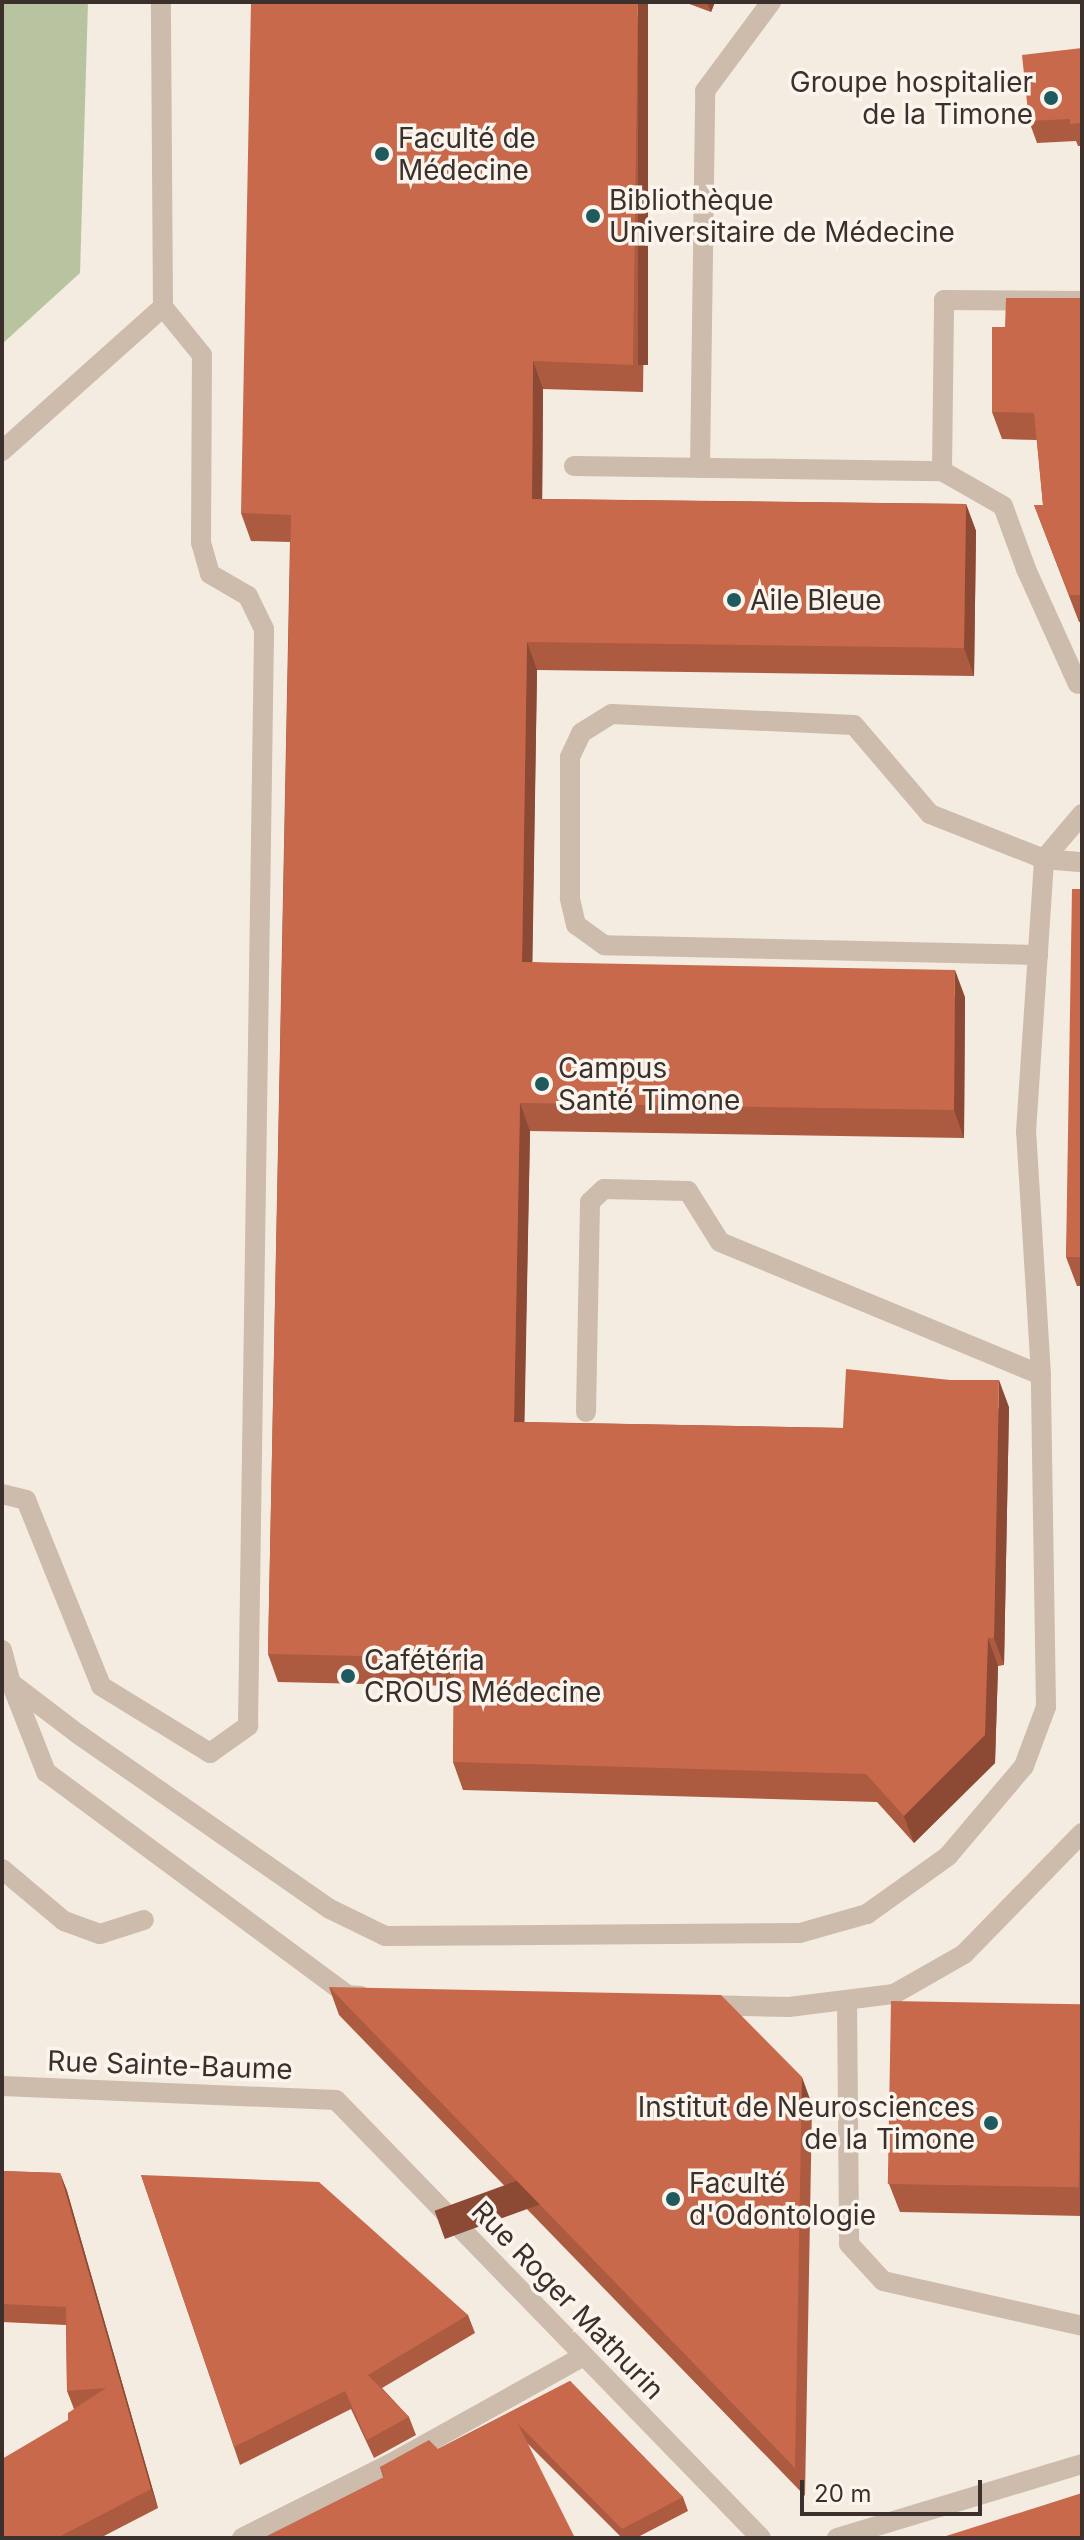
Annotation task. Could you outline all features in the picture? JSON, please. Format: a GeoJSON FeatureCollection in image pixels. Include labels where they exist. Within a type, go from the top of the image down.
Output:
{"type":"FeatureCollection","features":[{"type":"Feature","properties":{"kind":"street"},"geometry":{"type":"LineString","coordinates":[[2,1494],[26,1500],[101,1686],[210,1753],[248,1726],[264,629],[248,596],[210,574],[201,542],[202,355],[163,307],[161,2]]}},
{"type":"Feature","properties":{"kind":"street"},"geometry":{"type":"LineString","coordinates":[[700,468],[705,91],[771,2]]}},
{"type":"Feature","properties":{"kind":"street"},"geometry":{"type":"LineString","coordinates":[[942,471],[944,300],[1082,301]]}},
{"type":"Feature","properties":{"kind":"street"},"geometry":{"type":"LineString","coordinates":[[2,451],[163,307]]}},
{"type":"Feature","properties":{"kind":"street"},"geometry":{"type":"LineString","coordinates":[[574,466],[942,471],[1003,506],[1026,569],[1081,686]]}},
{"type":"Feature","properties":{"kind":"street"},"geometry":{"type":"LineString","coordinates":[[1038,955],[604,945],[576,925],[570,898],[570,757],[581,733],[612,714],[854,725],[930,814],[1044,859],[1082,862]]}},
{"type":"Feature","properties":{"kind":"street"},"geometry":{"type":"LineString","coordinates":[[11,1683],[330,1909],[385,1936],[800,1933],[867,1914],[948,1856],[1024,1766],[1046,1707],[1041,1375],[1026,1132],[1044,859],[1082,814]]}},
{"type":"Feature","properties":{"kind":"street"},"geometry":{"type":"LineString","coordinates":[[586,1412],[590,1202],[604,1189],[688,1191],[720,1242],[1041,1375]]}},
{"type":"Feature","properties":{"kind":"street"},"geometry":{"type":"LineString","coordinates":[[2,1650],[11,1683],[46,1772],[347,1995],[379,1996]]}},
{"type":"Feature","properties":{"kind":"street"},"geometry":{"type":"LineString","coordinates":[[679,2004],[789,2007],[894,1994],[964,1954],[1082,1833]]}},
{"type":"Feature","properties":{"kind":"street"},"geometry":{"type":"LineString","coordinates":[[2,1869],[64,1921],[100,1934],[144,1920]]}},
{"type":"Feature","properties":{"kind":"street"},"geometry":{"type":"LineString","coordinates":[[847,2000],[849,2244],[883,2281],[1082,2326]]}},
{"type":"Feature","properties":{"kind":"street","name":"Rue Sainte-Baume"},"geometry":{"type":"LineString","coordinates":[[2,2086],[336,2100]]}},
{"type":"Feature","properties":{"kind":"street","name":"Rue Roger Mathurin"},"geometry":{"type":"LineString","coordinates":[[336,2100],[761,2538]]}},
{"type":"Feature","properties":{"kind":"street"},"geometry":{"type":"LineString","coordinates":[[242,2538],[388,2465],[584,2356]]}},
{"type":"Feature","properties":{"kind":"street"},"geometry":{"type":"LineString","coordinates":[[837,2538],[1082,2464]]}},
{"type":"Feature","properties":{"kind":"green space"},"geometry":{"type":"Polygon","coordinates":[[[2,2],[88,2],[80,273],[2,344],[2,2]]]}},
{"type":"Feature","properties":{"kind":"building"},"geometry":{"type":"Polygon","coordinates":[[[251,2],[638,2],[633,365],[533,361],[532,499],[966,504],[964,648],[527,642],[522,962],[955,970],[954,1110],[520,1103],[514,1422],[843,1428],[846,1369],[950,1380],[999,1380],[994,1638],[988,1638],[985,1735],[904,1816],[866,1774],[453,1762],[454,1658],[268,1654],[291,515],[241,513],[251,2]]]}},
{"type":"Feature","properties":{"kind":"building"},"geometry":{"type":"Polygon","coordinates":[[[1082,48],[1082,123],[1070,124],[1070,119],[1029,121],[1022,55],[1082,48]]]}},
{"type":"Feature","properties":{"kind":"building"},"geometry":{"type":"Polygon","coordinates":[[[1006,298],[1082,298],[1082,595],[1069,595],[1034,505],[1043,505],[1034,413],[992,412],[992,327],[1005,327],[1006,298]]]}},
{"type":"Feature","properties":{"kind":"building"},"geometry":{"type":"Polygon","coordinates":[[[1072,889],[1082,889],[1082,1257],[1066,1257],[1072,889]]]}},
{"type":"Feature","properties":{"kind":"building","name":"Faculté d'Odontologie"},"geometry":{"type":"Polygon","coordinates":[[[329,1987],[721,1995],[802,2077],[795,2468],[329,1987]]]}},
{"type":"Feature","properties":{"kind":"building","name":"Institut de Neurosciences de la Timone"},"geometry":{"type":"Polygon","coordinates":[[[891,2001],[1082,2004],[1079,2187],[888,2184],[891,2001]]]}},
{"type":"Feature","properties":{"kind":"building"},"geometry":{"type":"Polygon","coordinates":[[[2,2171],[60,2173],[151,2489],[57,2538],[2,2538],[2,2459],[68,2420],[68,2413],[106,2388],[67,2391],[66,2307],[2,2304],[2,2171]]]}},
{"type":"Feature","properties":{"kind":"building"},"geometry":{"type":"Polygon","coordinates":[[[141,2175],[319,2182],[468,2315],[368,2375],[409,2417],[367,2440],[345,2391],[234,2447],[141,2175]]]}},
{"type":"Feature","properties":{"kind":"building"},"geometry":{"type":"Polygon","coordinates":[[[570,2381],[683,2497],[622,2529],[518,2424],[575,2538],[263,2538],[384,2477],[380,2467],[429,2440],[438,2449],[570,2381]]]}},
{"type":"Feature","properties":{"kind":"building"},"geometry":{"type":"Polygon","coordinates":[[[1082,2493],[1082,2538],[943,2538],[943,2537],[1082,2493]]]}},
{"type":"Feature","properties":{"kind":"place","name":"Groupe hospitalier de la Timone"},"geometry":{"type":"Point","coordinates":[1051,98]}},
{"type":"Feature","properties":{"kind":"place","name":"Faculté de Médecine"},"geometry":{"type":"Point","coordinates":[382,154]}},
{"type":"Feature","properties":{"kind":"place","name":"Bibliothèque Universitaire de Médecine"},"geometry":{"type":"Point","coordinates":[593,216]}},
{"type":"Feature","properties":{"kind":"place","name":"Aile Bleue"},"geometry":{"type":"Point","coordinates":[734,600]}},
{"type":"Feature","properties":{"kind":"place","name":"Campus Santé Timone"},"geometry":{"type":"Point","coordinates":[542,1084]}},
{"type":"Feature","properties":{"kind":"place","name":"Cafétéria CROUS Médecine"},"geometry":{"type":"Point","coordinates":[348,1676]}},
{"type":"Feature","properties":{"kind":"place","name":"Institut de Neurosciences de la Timone"},"geometry":{"type":"Point","coordinates":[991,2123]}},
{"type":"Feature","properties":{"kind":"place","name":"Faculté d'Odontologie"},"geometry":{"type":"Point","coordinates":[673,2199]}}]}
